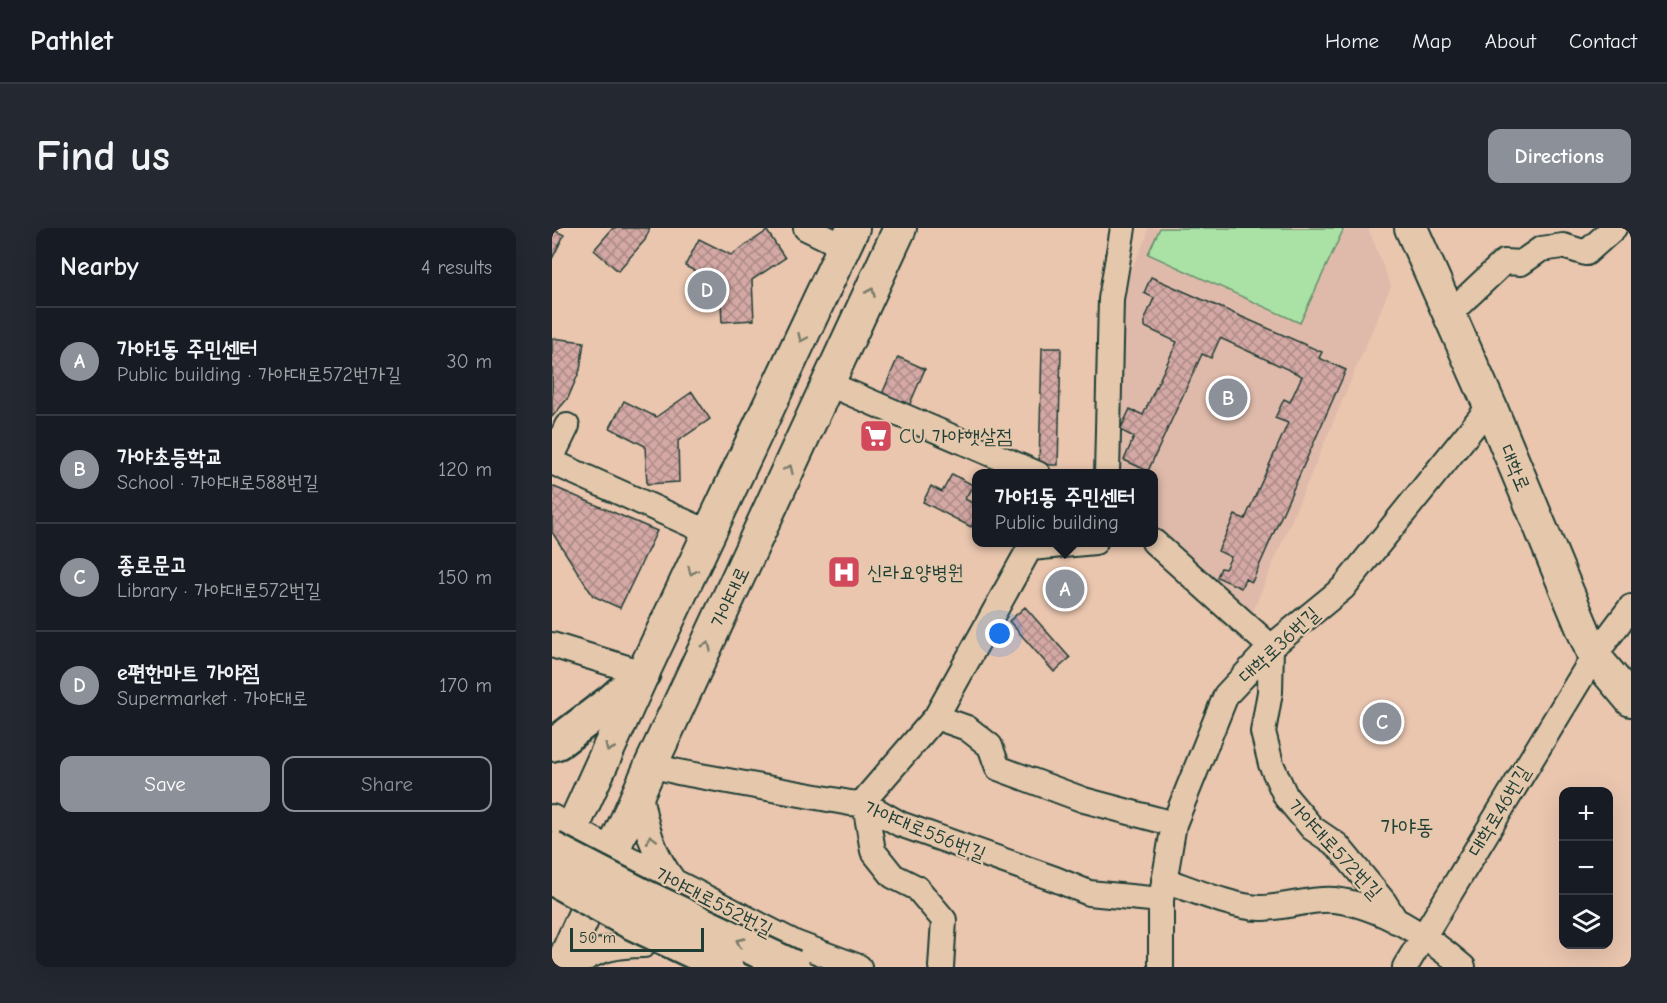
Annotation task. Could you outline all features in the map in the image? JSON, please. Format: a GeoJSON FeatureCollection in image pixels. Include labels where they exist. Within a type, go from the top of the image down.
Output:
{"type":"FeatureCollection","features":[{"type":"Feature","properties":{"kind":"highway"},"geometry":{"type":"LineString","coordinates":[[554,744],[613,700],[646,668]]}},
{"type":"Feature","properties":{"kind":"highway"},"geometry":{"type":"LineString","coordinates":[[559,831],[645,897],[793,967]]}},
{"type":"Feature","properties":{"kind":"highway"},"geometry":{"type":"LineString","coordinates":[[552,878],[629,921],[726,967]]}},
{"type":"Feature","properties":{"kind":"main road","name":"가야대로"},"geometry":{"type":"LineString","coordinates":[[561,967],[900,228]]}},
{"type":"Feature","properties":{"kind":"main road","name":"대학로"},"geometry":{"type":"LineString","coordinates":[[1411,228],[1490,406],[1594,656],[1631,700]]}},
{"type":"Feature","properties":{"kind":"main road"},"geometry":{"type":"LineString","coordinates":[[552,873],[559,831],[646,668],[849,238]]}},
{"type":"Feature","properties":{"kind":"main road"},"geometry":{"type":"LineString","coordinates":[[646,668],[643,699],[647,708],[655,712],[663,709],[692,679]]}},
{"type":"Feature","properties":{"kind":"street"},"geometry":{"type":"LineString","coordinates":[[806,228],[849,238]]}},
{"type":"Feature","properties":{"kind":"street"},"geometry":{"type":"LineString","coordinates":[[1107,469],[1111,299],[1123,228]]}},
{"type":"Feature","properties":{"kind":"street"},"geometry":{"type":"LineString","coordinates":[[1450,313],[1504,262],[1521,263],[1541,249],[1563,246],[1586,253],[1614,228]]}},
{"type":"Feature","properties":{"kind":"street"},"geometry":{"type":"LineString","coordinates":[[829,384],[1026,469]]}},
{"type":"Feature","properties":{"kind":"street","name":"대학로36번길"},"geometry":{"type":"LineString","coordinates":[[1161,967],[1162,890],[1174,824],[1226,695],[1270,647],[1343,588],[1490,406]]}},
{"type":"Feature","properties":{"kind":"street"},"geometry":{"type":"LineString","coordinates":[[567,426],[552,460],[710,533]]}},
{"type":"Feature","properties":{"kind":"street"},"geometry":{"type":"LineString","coordinates":[[1158,546],[1270,647]]}},
{"type":"Feature","properties":{"kind":"street"},"geometry":{"type":"LineString","coordinates":[[941,967],[944,920],[917,888],[893,876],[873,851],[865,804],[867,797],[936,717],[1031,547]]}},
{"type":"Feature","properties":{"kind":"street","name":"대학로46번길"},"geometry":{"type":"LineString","coordinates":[[1406,967],[1594,656],[1631,607]]}},
{"type":"Feature","properties":{"kind":"street"},"geometry":{"type":"LineString","coordinates":[[552,645],[646,668]]}},
{"type":"Feature","properties":{"kind":"street","name":"가야대로572번길"},"geometry":{"type":"LineString","coordinates":[[1270,647],[1270,692],[1263,732],[1271,764],[1286,797],[1312,828],[1337,845],[1384,902],[1396,921]]}},
{"type":"Feature","properties":{"kind":"street"},"geometry":{"type":"LineString","coordinates":[[936,717],[967,728],[990,746],[998,768],[1084,800],[1174,824]]}},
{"type":"Feature","properties":{"kind":"street"},"geometry":{"type":"LineString","coordinates":[[646,778],[642,805],[656,855],[675,882]]}},
{"type":"Feature","properties":{"kind":"street","name":"가야대로556번길"},"geometry":{"type":"LineString","coordinates":[[646,778],[724,780],[865,804],[900,824],[1089,893],[1162,890]]}},
{"type":"Feature","properties":{"kind":"street","name":"가야대로552번길"},"geometry":{"type":"LineString","coordinates":[[559,831],[614,851],[795,944],[859,967]]}},
{"type":"Feature","properties":{"kind":"street"},"geometry":{"type":"LineString","coordinates":[[552,890],[584,914],[688,967]]}},
{"type":"Feature","properties":{"kind":"street","name":"가야대로572번길"},"geometry":{"type":"LineString","coordinates":[[1162,890],[1260,908],[1333,900],[1366,908],[1423,936],[1463,967]]}},
{"type":"Feature","properties":{"kind":"street"},"geometry":{"type":"LineString","coordinates":[[573,967],[586,957],[603,949],[618,945],[644,945]]}},
{"type":"Feature","properties":{"kind":"shaded area"},"geometry":{"type":"Polygon","coordinates":[[[1148,228],[1368,228],[1391,286],[1253,611],[1158,531],[1158,469],[1110,469],[1116,303],[1147,236],[1148,228]]]}},
{"type":"Feature","properties":{"kind":"green space"},"geometry":{"type":"Polygon","coordinates":[[[1160,228],[1344,228],[1300,323],[1148,254],[1160,228]]]}},
{"type":"Feature","properties":{"kind":"building"},"geometry":{"type":"Polygon","coordinates":[[[613,228],[650,228],[645,240],[618,271],[594,250],[613,228]]]}},
{"type":"Feature","properties":{"kind":"building"},"geometry":{"type":"Polygon","coordinates":[[[552,229],[564,235],[552,259],[552,229]]]}},
{"type":"Feature","properties":{"kind":"building"},"geometry":{"type":"Polygon","coordinates":[[[767,231],[785,258],[752,280],[754,320],[722,322],[720,284],[685,266],[699,239],[731,255],[767,231]]]}},
{"type":"Feature","properties":{"kind":"building"},"geometry":{"type":"Polygon","coordinates":[[[1151,277],[1322,352],[1319,358],[1346,370],[1252,582],[1245,579],[1241,588],[1217,577],[1221,568],[1225,569],[1231,557],[1218,551],[1235,515],[1245,519],[1288,423],[1275,418],[1284,399],[1290,402],[1302,376],[1220,338],[1211,358],[1202,354],[1149,469],[1124,460],[1134,437],[1120,430],[1130,409],[1143,415],[1177,342],[1145,327],[1145,319],[1154,298],[1144,293],[1151,277]]]}},
{"type":"Feature","properties":{"kind":"building"},"geometry":{"type":"Polygon","coordinates":[[[552,338],[584,342],[580,370],[568,398],[552,417],[552,338]]]}},
{"type":"Feature","properties":{"kind":"building"},"geometry":{"type":"Polygon","coordinates":[[[1042,348],[1061,348],[1058,465],[1039,465],[1042,348]]]}},
{"type":"Feature","properties":{"kind":"building"},"geometry":{"type":"Polygon","coordinates":[[[898,357],[925,369],[909,406],[882,394],[898,357]]]}},
{"type":"Feature","properties":{"kind":"building"},"geometry":{"type":"Polygon","coordinates":[[[692,392],[710,419],[678,441],[679,482],[647,484],[645,446],[610,428],[624,401],[656,417],[692,392]]]}},
{"type":"Feature","properties":{"kind":"building"},"geometry":{"type":"Polygon","coordinates":[[[952,474],[972,484],[965,499],[972,503],[971,527],[923,502],[931,486],[942,492],[952,474]]]}},
{"type":"Feature","properties":{"kind":"building"},"geometry":{"type":"Polygon","coordinates":[[[552,486],[657,531],[620,608],[593,596],[552,532],[552,486]]]}},
{"type":"Feature","properties":{"kind":"building"},"geometry":{"type":"Polygon","coordinates":[[[1025,607],[1070,658],[1054,672],[1009,621],[1025,607]]]}},
{"type":"Feature","properties":{"kind":"place","name":"e편한마트 가야점"},"geometry":{"type":"Point","coordinates":[707,290]}},
{"type":"Feature","properties":{"kind":"place","name":"가야초등학교"},"geometry":{"type":"Point","coordinates":[1228,398]}},
{"type":"Feature","properties":{"kind":"place","name":"CU 가야햇살점"},"geometry":{"type":"Point","coordinates":[876,436]}},
{"type":"Feature","properties":{"kind":"place","name":"신라요양병원"},"geometry":{"type":"Point","coordinates":[844,572]}},
{"type":"Feature","properties":{"kind":"place","name":"가야1동 주민센터"},"geometry":{"type":"Point","coordinates":[1065,589]}},
{"type":"Feature","properties":{"kind":"place","name":"종로문고"},"geometry":{"type":"Point","coordinates":[1382,722]}},
{"type":"Feature","properties":{"kind":"district","name":"가야동"},"geometry":{"type":"Point","coordinates":[1407,827]}}]}
